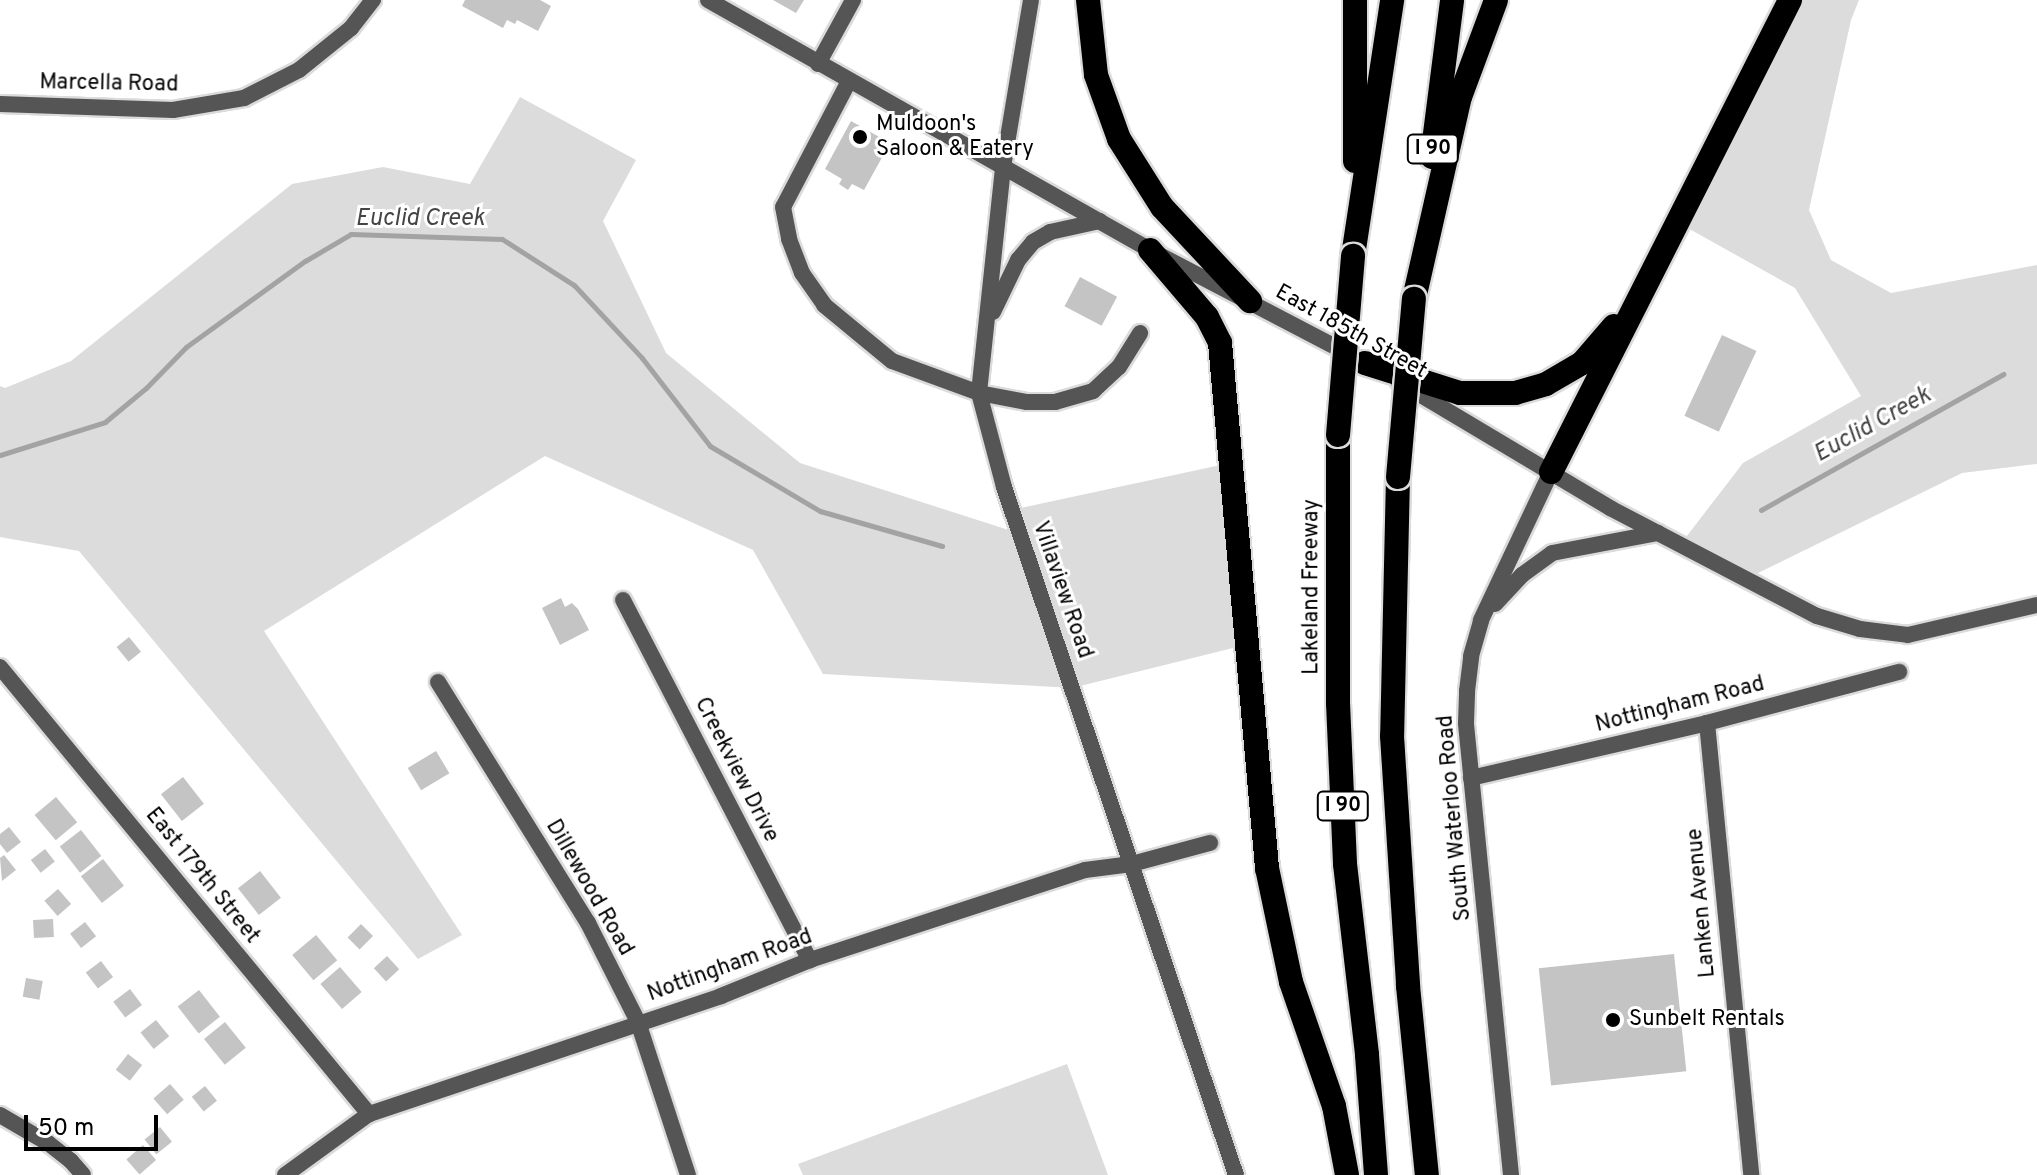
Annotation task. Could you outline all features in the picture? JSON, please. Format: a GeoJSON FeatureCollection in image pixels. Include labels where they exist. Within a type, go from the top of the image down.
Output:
{"type":"FeatureCollection","features":[{"type":"Feature","properties":{"kind":"highway"},"geometry":{"type":"LineString","coordinates":[[1088,0],[1096,75],[1119,139],[1162,207],[1250,301]]}},
{"type":"Feature","properties":{"kind":"highway"},"geometry":{"type":"LineString","coordinates":[[1353,256],[1355,0]]}},
{"type":"Feature","properties":{"kind":"highway","name":"Lakeland Freeway"},"geometry":{"type":"LineString","coordinates":[[1376,1175],[1367,1055],[1345,864],[1338,703],[1338,435],[1353,256],[1392,0]]}},
{"type":"Feature","properties":{"kind":"highway","name":"I 90"},"geometry":{"type":"LineString","coordinates":[[1427,1175],[1408,986],[1392,736],[1398,477],[1414,299],[1452,0]]}},
{"type":"Feature","properties":{"kind":"highway"},"geometry":{"type":"LineString","coordinates":[[1414,299],[1460,97],[1496,0]]}},
{"type":"Feature","properties":{"kind":"highway"},"geometry":{"type":"LineString","coordinates":[[1551,472],[1790,0]]}},
{"type":"Feature","properties":{"kind":"highway"},"geometry":{"type":"LineString","coordinates":[[1150,250],[1207,317],[1220,343],[1254,761],[1267,868],[1291,982],[1334,1106],[1347,1175]]}},
{"type":"Feature","properties":{"kind":"highway"},"geometry":{"type":"LineString","coordinates":[[1365,363],[1460,393],[1515,393],[1546,384],[1582,363],[1637,300]]}},
{"type":"Feature","properties":{"kind":"street","name":"Marcella Road"},"geometry":{"type":"LineString","coordinates":[[0,104],[173,110],[244,98],[299,70],[351,28],[373,0]]}},
{"type":"Feature","properties":{"kind":"street","name":"East 185th Street"},"geometry":{"type":"LineString","coordinates":[[708,0],[1150,250],[1365,363],[1658,533],[1817,616],[1860,629],[1908,635],[2037,605]]}},
{"type":"Feature","properties":{"kind":"street"},"geometry":{"type":"LineString","coordinates":[[818,64],[853,0]]}},
{"type":"Feature","properties":{"kind":"street","name":"Villaview Road"},"geometry":{"type":"LineString","coordinates":[[1031,0],[1003,168],[979,393],[1004,487],[1236,1175]]}},
{"type":"Feature","properties":{"kind":"street"},"geometry":{"type":"LineString","coordinates":[[849,81],[783,207],[789,239],[802,273],[824,305],[892,361],[979,393],[1027,402],[1055,402],[1093,391],[1119,367],[1140,333]]}},
{"type":"Feature","properties":{"kind":"street"},"geometry":{"type":"LineString","coordinates":[[987,324],[1018,260],[1033,242],[1050,232],[1100,221]]}},
{"type":"Feature","properties":{"kind":"street","name":"South Waterloo Road"},"geometry":{"type":"LineString","coordinates":[[1511,1175],[1471,778],[1467,691],[1471,656],[1481,620],[1551,472]]}},
{"type":"Feature","properties":{"kind":"street"},"geometry":{"type":"LineString","coordinates":[[1481,620],[1507,589],[1552,553],[1658,533]]}},
{"type":"Feature","properties":{"kind":"street","name":"Creekview Drive"},"geometry":{"type":"LineString","coordinates":[[623,600],[810,960]]}},
{"type":"Feature","properties":{"kind":"street","name":"East 179th Street"},"geometry":{"type":"LineString","coordinates":[[0,667],[369,1114]]}},
{"type":"Feature","properties":{"kind":"street","name":"Nottingham Road"},"geometry":{"type":"LineString","coordinates":[[1471,778],[1707,723],[1899,672]]}},
{"type":"Feature","properties":{"kind":"street","name":"Dillewood Road"},"geometry":{"type":"LineString","coordinates":[[438,682],[588,923],[638,1022],[688,1175]]}},
{"type":"Feature","properties":{"kind":"street","name":"Lanken Avenue"},"geometry":{"type":"LineString","coordinates":[[1707,723],[1751,1175]]}},
{"type":"Feature","properties":{"kind":"street","name":"Nottingham Road"},"geometry":{"type":"LineString","coordinates":[[285,1175],[369,1114],[721,996],[810,960],[1085,870],[1132,864],[1210,843]]}},
{"type":"Feature","properties":{"kind":"street"},"geometry":{"type":"LineString","coordinates":[[0,1115],[48,1143],[83,1175]]}},
{"type":"Feature","properties":{"kind":"shaded area"},"geometry":{"type":"Polygon","coordinates":[[[1790,0],[1859,0],[1851,20],[1809,210],[1831,260],[1891,293],[2037,265],[2037,464],[1962,473],[1746,579],[1680,545],[1743,463],[1861,396],[1795,288],[1677,222],[1790,0]]]}},
{"type":"Feature","properties":{"kind":"shaded area"},"geometry":{"type":"Polygon","coordinates":[[[520,97],[636,160],[603,221],[666,353],[800,463],[1018,533],[1011,510],[1230,463],[1245,645],[1072,688],[823,674],[753,550],[545,456],[264,631],[462,935],[418,959],[79,551],[0,537],[0,386],[5,388],[71,361],[292,184],[383,167],[470,184],[520,97]]]}},
{"type":"Feature","properties":{"kind":"shaded area"},"geometry":{"type":"Polygon","coordinates":[[[1067,1064],[1108,1175],[803,1175],[798,1164],[1067,1064]]]}},
{"type":"Feature","properties":{"kind":"building"},"geometry":{"type":"Polygon","coordinates":[[[465,0],[540,0],[551,6],[538,31],[517,20],[515,24],[507,20],[503,28],[462,6],[465,0]]]}},
{"type":"Feature","properties":{"kind":"building"},"geometry":{"type":"Polygon","coordinates":[[[773,0],[804,0],[796,13],[773,0]]]}},
{"type":"Feature","properties":{"kind":"building"},"geometry":{"type":"Polygon","coordinates":[[[851,121],[890,143],[864,190],[852,184],[848,190],[839,184],[842,179],[825,169],[851,121]]]}},
{"type":"Feature","properties":{"kind":"building"},"geometry":{"type":"Polygon","coordinates":[[[1080,277],[1117,297],[1102,326],[1065,306],[1080,277]]]}},
{"type":"Feature","properties":{"kind":"building"},"geometry":{"type":"Polygon","coordinates":[[[1722,335],[1756,351],[1719,432],[1684,416],[1722,335]]]}},
{"type":"Feature","properties":{"kind":"building"},"geometry":{"type":"Polygon","coordinates":[[[561,598],[565,607],[572,603],[578,609],[589,630],[560,645],[542,608],[561,598]]]}},
{"type":"Feature","properties":{"kind":"building"},"geometry":{"type":"Polygon","coordinates":[[[129,637],[141,652],[129,662],[117,647],[129,637]]]}},
{"type":"Feature","properties":{"kind":"building"},"geometry":{"type":"Polygon","coordinates":[[[436,751],[449,773],[421,790],[408,768],[436,751]]]}},
{"type":"Feature","properties":{"kind":"building"},"geometry":{"type":"Polygon","coordinates":[[[183,777],[204,804],[182,821],[161,794],[183,777]]]}},
{"type":"Feature","properties":{"kind":"building"},"geometry":{"type":"Polygon","coordinates":[[[56,797],[77,822],[56,840],[35,815],[56,797]]]}},
{"type":"Feature","properties":{"kind":"building"},"geometry":{"type":"Polygon","coordinates":[[[9,827],[21,842],[7,853],[0,844],[0,834],[9,827]]]}},
{"type":"Feature","properties":{"kind":"building"},"geometry":{"type":"Polygon","coordinates":[[[81,830],[101,856],[80,873],[60,847],[81,830]]]}},
{"type":"Feature","properties":{"kind":"building"},"geometry":{"type":"Polygon","coordinates":[[[45,849],[55,862],[41,873],[31,860],[45,849]]]}},
{"type":"Feature","properties":{"kind":"building"},"geometry":{"type":"Polygon","coordinates":[[[4,855],[16,870],[2,881],[0,858],[4,855]]]}},
{"type":"Feature","properties":{"kind":"building"},"geometry":{"type":"Polygon","coordinates":[[[103,859],[124,886],[102,903],[81,876],[103,859]]]}},
{"type":"Feature","properties":{"kind":"building"},"geometry":{"type":"Polygon","coordinates":[[[260,871],[281,898],[259,915],[238,888],[260,871]]]}},
{"type":"Feature","properties":{"kind":"building"},"geometry":{"type":"Polygon","coordinates":[[[58,889],[71,904],[58,916],[44,901],[58,889]]]}},
{"type":"Feature","properties":{"kind":"building"},"geometry":{"type":"Polygon","coordinates":[[[53,919],[54,937],[34,938],[33,920],[53,919]]]}},
{"type":"Feature","properties":{"kind":"building"},"geometry":{"type":"Polygon","coordinates":[[[85,922],[96,936],[81,948],[70,934],[85,922]]]}},
{"type":"Feature","properties":{"kind":"building"},"geometry":{"type":"Polygon","coordinates":[[[361,924],[373,936],[360,949],[348,937],[361,924]]]}},
{"type":"Feature","properties":{"kind":"building"},"geometry":{"type":"Polygon","coordinates":[[[316,935],[337,960],[313,980],[292,955],[316,935]]]}},
{"type":"Feature","properties":{"kind":"building","name":"Sunbelt Rentals"},"geometry":{"type":"Polygon","coordinates":[[[1674,954],[1686,1071],[1551,1086],[1539,968],[1674,954]]]}},
{"type":"Feature","properties":{"kind":"building"},"geometry":{"type":"Polygon","coordinates":[[[387,956],[399,969],[386,981],[374,968],[387,956]]]}},
{"type":"Feature","properties":{"kind":"building"},"geometry":{"type":"Polygon","coordinates":[[[101,961],[113,977],[98,988],[86,972],[101,961]]]}},
{"type":"Feature","properties":{"kind":"building"},"geometry":{"type":"Polygon","coordinates":[[[340,967],[362,992],[342,1009],[320,984],[340,967]]]}},
{"type":"Feature","properties":{"kind":"building"},"geometry":{"type":"Polygon","coordinates":[[[26,978],[43,981],[39,1000],[23,997],[26,978]]]}},
{"type":"Feature","properties":{"kind":"building"},"geometry":{"type":"Polygon","coordinates":[[[130,989],[142,1005],[125,1018],[113,1002],[130,989]]]}},
{"type":"Feature","properties":{"kind":"building"},"geometry":{"type":"Polygon","coordinates":[[[199,990],[220,1017],[199,1033],[178,1007],[199,990]]]}},
{"type":"Feature","properties":{"kind":"building"},"geometry":{"type":"Polygon","coordinates":[[[156,1020],[169,1036],[154,1049],[140,1033],[156,1020]]]}},
{"type":"Feature","properties":{"kind":"building"},"geometry":{"type":"Polygon","coordinates":[[[225,1022],[246,1048],[225,1065],[204,1039],[225,1022]]]}},
{"type":"Feature","properties":{"kind":"building"},"geometry":{"type":"Polygon","coordinates":[[[128,1054],[142,1065],[130,1081],[116,1070],[128,1054]]]}},
{"type":"Feature","properties":{"kind":"building"},"geometry":{"type":"Polygon","coordinates":[[[170,1084],[184,1100],[167,1114],[153,1098],[170,1084]]]}},
{"type":"Feature","properties":{"kind":"building"},"geometry":{"type":"Polygon","coordinates":[[[205,1086],[217,1101],[204,1111],[192,1097],[205,1086]]]}},
{"type":"Feature","properties":{"kind":"building"},"geometry":{"type":"Polygon","coordinates":[[[160,1127],[172,1142],[156,1154],[144,1140],[160,1127]]]}},
{"type":"Feature","properties":{"kind":"building"},"geometry":{"type":"Polygon","coordinates":[[[143,1145],[156,1160],[140,1175],[126,1159],[143,1145]]]}},
{"type":"Feature","properties":{"kind":"waterway","name":"Euclid Creek"},"geometry":{"type":"LineString","coordinates":[[0,455],[105,422],[146,388],[186,347],[305,261],[351,234],[502,239],[574,285],[642,358],[710,446],[820,511],[942,546]]}},
{"type":"Feature","properties":{"kind":"waterway","name":"Euclid Creek"},"geometry":{"type":"LineString","coordinates":[[1761,510],[2003,374]]}},
{"type":"Feature","properties":{"kind":"place","name":"Muldoon's Saloon & Eatery"},"geometry":{"type":"Point","coordinates":[860,137]}},
{"type":"Feature","properties":{"kind":"place","name":"Sunbelt Rentals"},"geometry":{"type":"Point","coordinates":[1613,1020]}}]}
